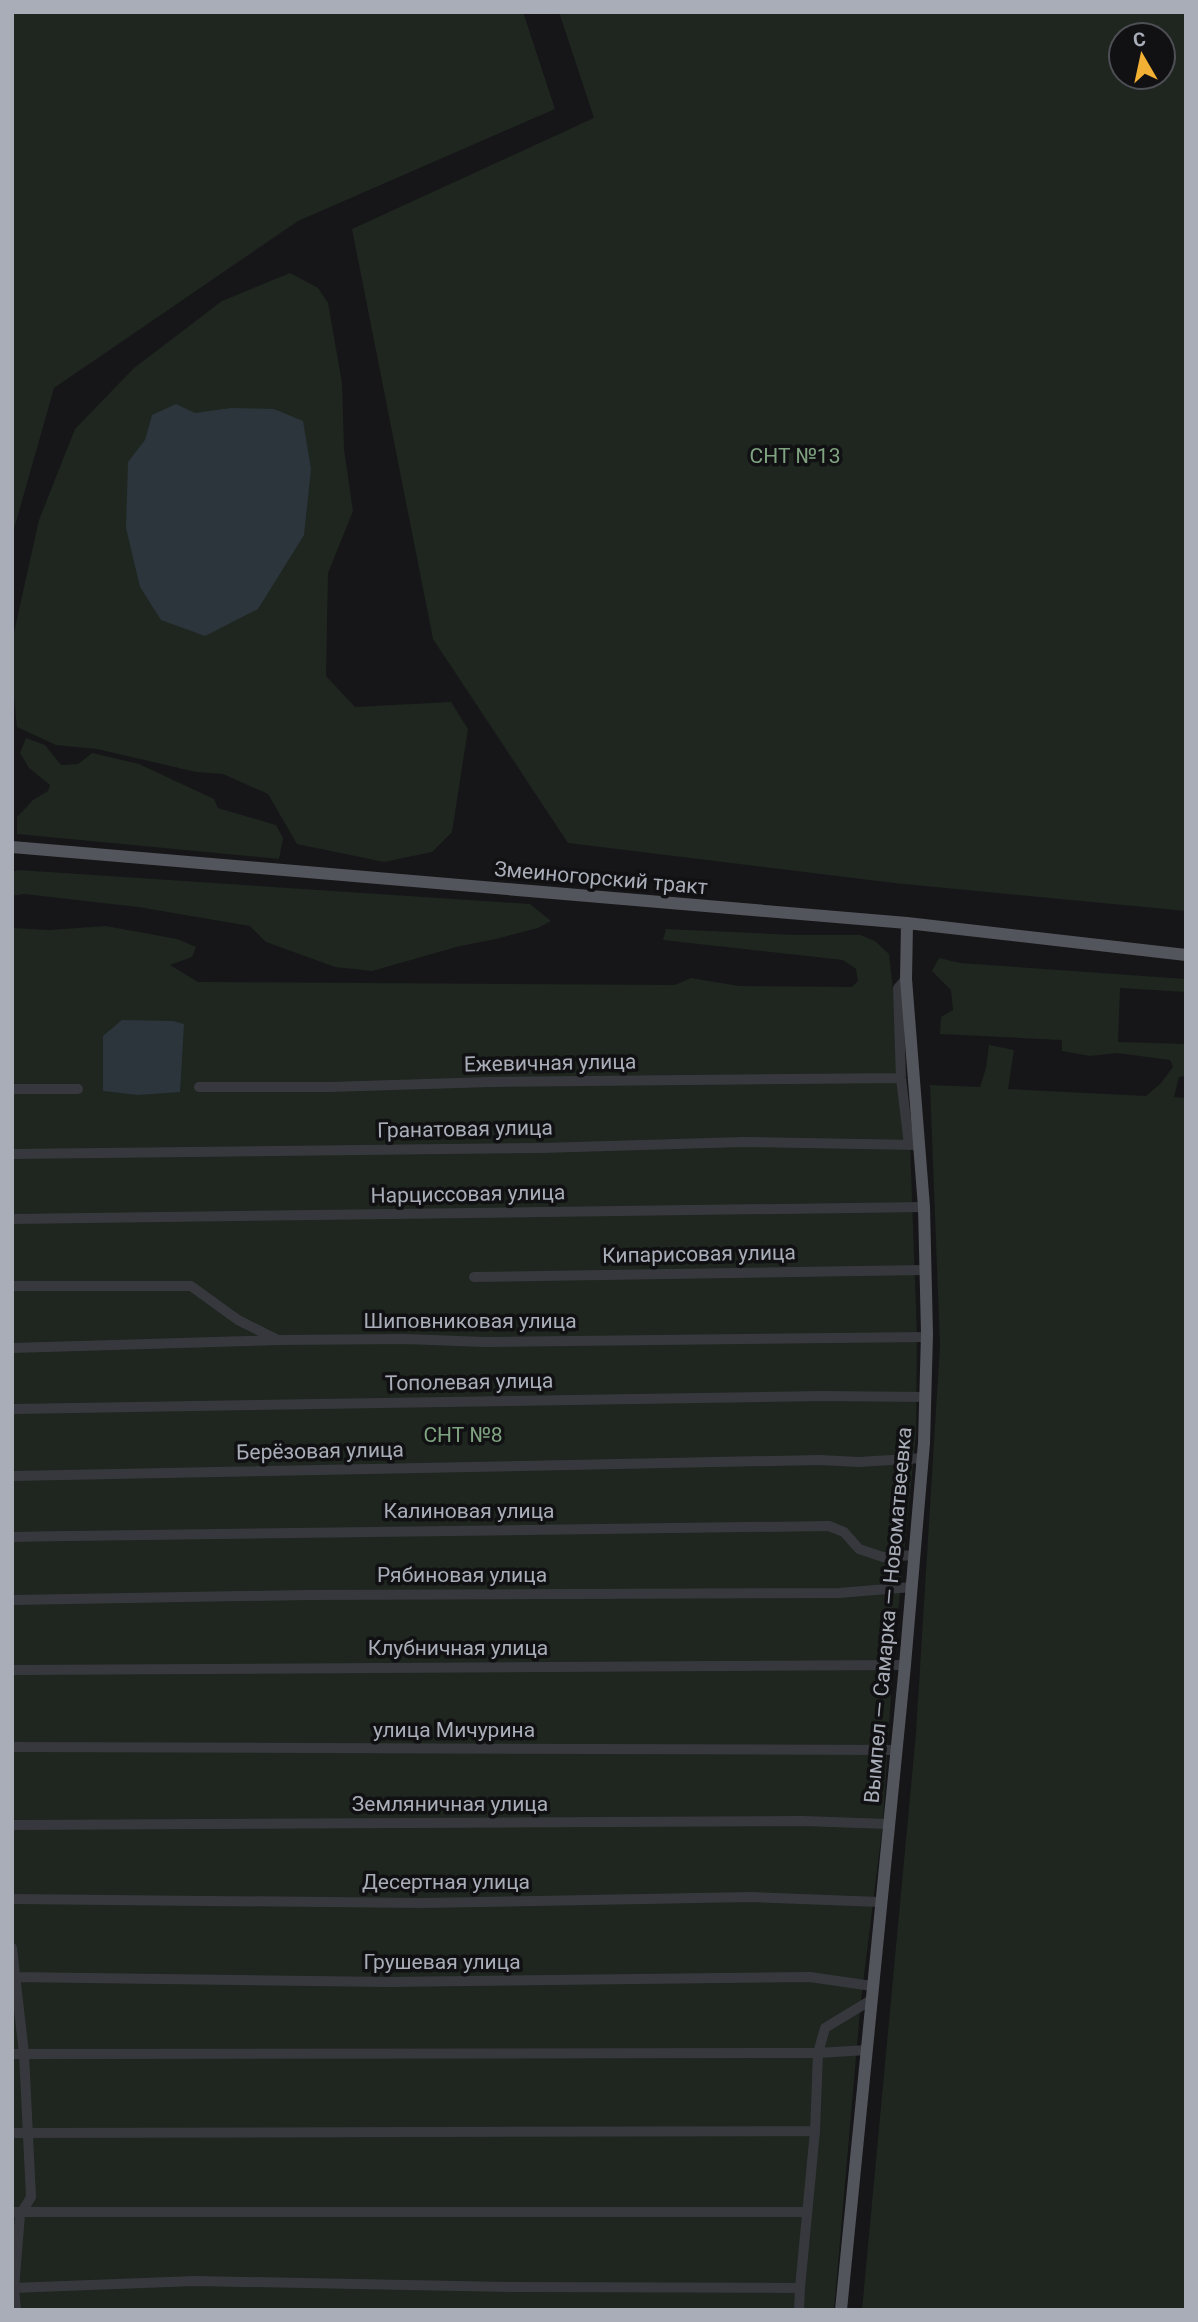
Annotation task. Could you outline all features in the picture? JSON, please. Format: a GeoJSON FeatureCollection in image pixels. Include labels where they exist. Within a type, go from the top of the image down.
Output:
{"type":"FeatureCollection","features":[{"type":"Feature","properties":{"kind":"main road","name":"Змеиногорский тракт"},"geometry":{"type":"LineString","coordinates":[[12,847],[907,923],[1186,955]]}},
{"type":"Feature","properties":{"kind":"main road","name":"Вымпел — Самарка — Новоматвеевка"},"geometry":{"type":"LineString","coordinates":[[841,2310],[905,1665],[926,1397],[923,1207],[914,1145],[906,979],[907,923]]}},
{"type":"Feature","properties":{"kind":"street"},"geometry":{"type":"LineString","coordinates":[[906,979],[898,988],[901,1078],[914,1145]]}},
{"type":"Feature","properties":{"kind":"street","name":"Ежевичная улица"},"geometry":{"type":"LineString","coordinates":[[199,1087],[901,1078]]}},
{"type":"Feature","properties":{"kind":"street"},"geometry":{"type":"LineString","coordinates":[[12,1090],[78,1089]]}},
{"type":"Feature","properties":{"kind":"street","name":"Гранатовая улица"},"geometry":{"type":"LineString","coordinates":[[12,1154],[541,1148],[743,1142],[914,1145]]}},
{"type":"Feature","properties":{"kind":"street","name":"Нарциссовая улица"},"geometry":{"type":"LineString","coordinates":[[12,1219],[923,1207]]}},
{"type":"Feature","properties":{"kind":"street","name":"Кипарисовая улица"},"geometry":{"type":"LineString","coordinates":[[474,1277],[925,1270]]}},
{"type":"Feature","properties":{"kind":"street"},"geometry":{"type":"LineString","coordinates":[[12,1286],[191,1286],[238,1320],[278,1340]]}},
{"type":"Feature","properties":{"kind":"street","name":"Шиповниковая улица"},"geometry":{"type":"LineString","coordinates":[[12,1348],[278,1340],[405,1339],[485,1342],[927,1337]]}},
{"type":"Feature","properties":{"kind":"street","name":"Тополевая улица"},"geometry":{"type":"LineString","coordinates":[[12,1409],[793,1396],[926,1397]]}},
{"type":"Feature","properties":{"kind":"street","name":"Берёзовая улица"},"geometry":{"type":"LineString","coordinates":[[12,1476],[923,1458]]}},
{"type":"Feature","properties":{"kind":"street","name":"Калиновая улица"},"geometry":{"type":"LineString","coordinates":[[12,1537],[291,1531],[829,1526],[844,1532],[859,1549],[883,1557],[915,1555]]}},
{"type":"Feature","properties":{"kind":"street","name":"Рябиновая улица"},"geometry":{"type":"LineString","coordinates":[[12,1600],[335,1595],[839,1593],[912,1587]]}},
{"type":"Feature","properties":{"kind":"street","name":"Клубничная улица"},"geometry":{"type":"LineString","coordinates":[[12,1670],[905,1665]]}},
{"type":"Feature","properties":{"kind":"street","name":"улица Мичурина"},"geometry":{"type":"LineString","coordinates":[[12,1747],[895,1750]]}},
{"type":"Feature","properties":{"kind":"street","name":"Земляничная улица"},"geometry":{"type":"LineString","coordinates":[[12,1825],[803,1821],[888,1824]]}},
{"type":"Feature","properties":{"kind":"street","name":"Десертная улица"},"geometry":{"type":"LineString","coordinates":[[12,1899],[422,1903],[751,1897],[880,1902]]}},
{"type":"Feature","properties":{"kind":"street"},"geometry":{"type":"LineString","coordinates":[[12,1948],[13,1977],[24,2054],[31,2197],[17,2212],[13,2288],[16,2310]]}},
{"type":"Feature","properties":{"kind":"street","name":"Грушевая улица"},"geometry":{"type":"LineString","coordinates":[[13,1977],[388,1982],[810,1977],[872,1986]]}},
{"type":"Feature","properties":{"kind":"street"},"geometry":{"type":"LineString","coordinates":[[799,2310],[815,2131],[818,2053],[825,2028],[871,2000]]}},
{"type":"Feature","properties":{"kind":"street"},"geometry":{"type":"LineString","coordinates":[[12,2054],[818,2053],[867,2050]]}},
{"type":"Feature","properties":{"kind":"street"},"geometry":{"type":"LineString","coordinates":[[12,2133],[815,2131]]}},
{"type":"Feature","properties":{"kind":"street"},"geometry":{"type":"LineString","coordinates":[[17,2212],[807,2212]]}},
{"type":"Feature","properties":{"kind":"street"},"geometry":{"type":"LineString","coordinates":[[13,2288],[195,2281],[527,2287],[800,2288]]}},
{"type":"Feature","properties":{"kind":"green space"},"geometry":{"type":"Polygon","coordinates":[[[12,12],[523,12],[555,109],[298,221],[54,388],[12,536],[12,12]]]}},
{"type":"Feature","properties":{"kind":"green space","name":"СНТ №13"},"geometry":{"type":"Polygon","coordinates":[[[559,12],[1186,12],[1186,911],[894,883],[568,843],[433,639],[352,229],[594,118],[559,12]]]}},
{"type":"Feature","properties":{"kind":"green space"},"geometry":{"type":"Polygon","coordinates":[[[290,273],[318,288],[328,303],[342,383],[344,449],[353,511],[328,573],[326,676],[355,707],[451,702],[468,729],[452,832],[432,852],[384,862],[297,844],[268,794],[223,774],[196,772],[97,749],[56,745],[17,727],[12,641],[39,520],[75,429],[134,368],[222,301],[290,273]]]}},
{"type":"Feature","properties":{"kind":"green space"},"geometry":{"type":"Polygon","coordinates":[[[26,738],[45,745],[61,765],[78,764],[92,753],[139,764],[214,799],[218,808],[276,825],[283,838],[279,859],[17,834],[17,817],[33,800],[48,791],[50,785],[29,768],[20,753],[26,738]]]}},
{"type":"Feature","properties":{"kind":"green space"},"geometry":{"type":"Polygon","coordinates":[[[18,870],[530,904],[551,921],[538,928],[460,946],[372,971],[335,967],[266,942],[250,926],[138,907],[24,894],[12,896],[12,872],[18,870]]]}},
{"type":"Feature","properties":{"kind":"green space","name":"СНТ №8"},"geometry":{"type":"Polygon","coordinates":[[[106,926],[177,939],[196,947],[192,957],[170,965],[198,982],[675,985],[691,978],[739,986],[852,987],[858,981],[856,969],[843,960],[663,940],[666,929],[860,935],[875,941],[889,954],[910,1144],[917,1335],[916,1434],[893,1662],[883,1822],[861,2000],[834,2310],[12,2310],[12,928],[49,930],[106,926]]]}},
{"type":"Feature","properties":{"kind":"green space"},"geometry":{"type":"Polygon","coordinates":[[[939,958],[960,963],[1186,979],[1186,992],[1120,988],[1118,1042],[1186,1044],[1186,1076],[1179,1077],[1174,1097],[1186,1098],[1186,2310],[862,2310],[916,1733],[940,1345],[930,1085],[980,1087],[989,1045],[1014,1050],[1008,1089],[1146,1096],[1161,1083],[1173,1067],[1170,1060],[1117,1053],[1090,1056],[1062,1051],[1062,1040],[940,1034],[941,1017],[953,1010],[951,990],[932,971],[939,958]]]}},
{"type":"Feature","properties":{"kind":"shaded area"},"geometry":{"type":"Polygon","coordinates":[[[176,404],[195,413],[231,408],[274,409],[303,421],[311,469],[304,535],[258,609],[205,636],[161,620],[140,587],[126,528],[128,462],[145,440],[152,415],[176,404]]]}},
{"type":"Feature","properties":{"kind":"shaded area"},"geometry":{"type":"Polygon","coordinates":[[[122,1020],[173,1021],[184,1024],[180,1092],[138,1095],[103,1091],[103,1036],[122,1020]]]}}]}
